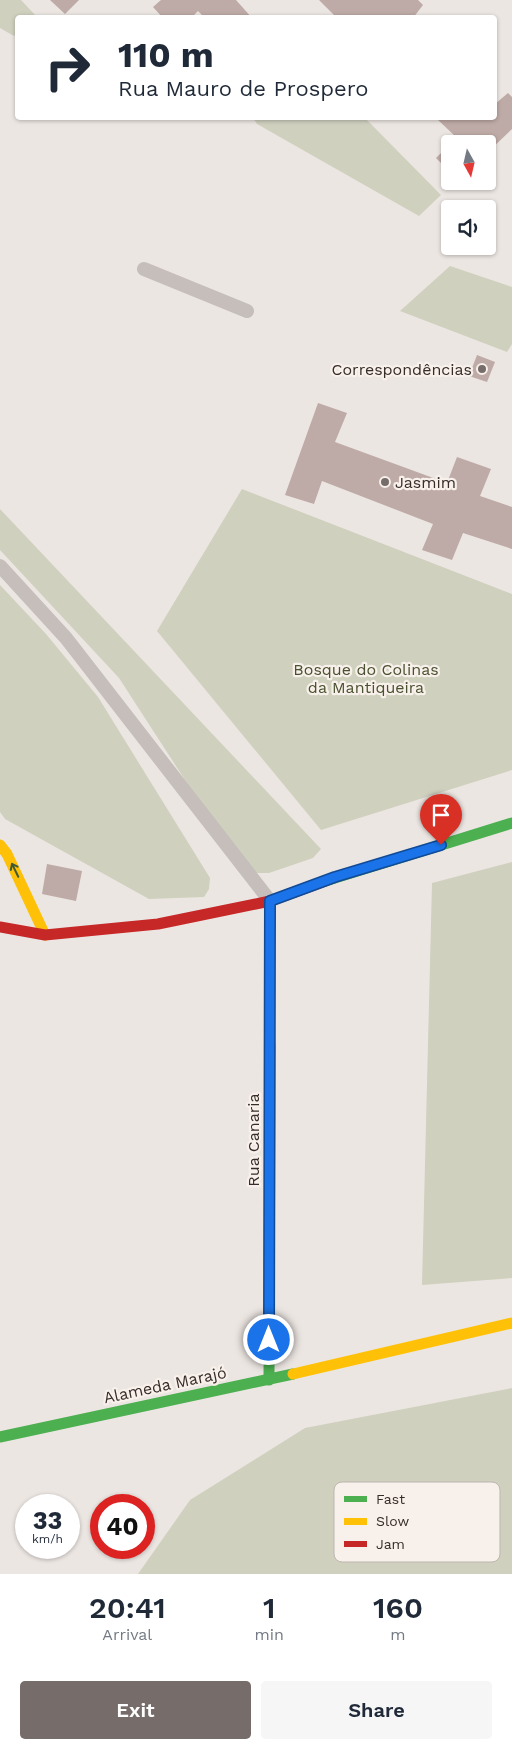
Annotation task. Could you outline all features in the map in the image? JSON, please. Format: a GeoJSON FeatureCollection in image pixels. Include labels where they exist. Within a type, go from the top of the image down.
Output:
{"type":"FeatureCollection","features":[{"type":"Feature","properties":{"kind":"street"},"geometry":{"type":"LineString","coordinates":[[0,927],[45,935],[158,924],[270,901],[335,877],[512,823]]}},
{"type":"Feature","properties":{"kind":"street"},"geometry":{"type":"LineString","coordinates":[[0,845],[7,854],[45,935]]}},
{"type":"Feature","properties":{"kind":"street","name":"Rua Canaria"},"geometry":{"type":"LineString","coordinates":[[268,1380],[270,901]]}},
{"type":"Feature","properties":{"kind":"street","name":"Alameda Marajó"},"geometry":{"type":"LineString","coordinates":[[0,1437],[268,1380],[512,1323]]}},
{"type":"Feature","properties":{"kind":"lane"},"geometry":{"type":"LineString","coordinates":[[144,269],[247,310]]}},
{"type":"Feature","properties":{"kind":"lane"},"geometry":{"type":"LineString","coordinates":[[0,566],[66,638],[270,901]]}},
{"type":"Feature","properties":{"kind":"green space"},"geometry":{"type":"Polygon","coordinates":[[[0,0],[21,0],[35,15],[15,15],[14,36],[0,28],[0,0]]]}},
{"type":"Feature","properties":{"kind":"green space"},"geometry":{"type":"Polygon","coordinates":[[[254,120],[367,120],[441,195],[419,216],[257,124],[254,120]]]}},
{"type":"Feature","properties":{"kind":"green space"},"geometry":{"type":"Polygon","coordinates":[[[450,266],[512,287],[512,344],[507,352],[400,311],[450,266]]]}},
{"type":"Feature","properties":{"kind":"green space","name":"Bosque do Colinas da Mantiqueira"},"geometry":{"type":"Polygon","coordinates":[[[242,489],[512,594],[512,770],[321,830],[157,631],[242,489]]]}},
{"type":"Feature","properties":{"kind":"green space"},"geometry":{"type":"Polygon","coordinates":[[[0,509],[321,849],[313,858],[269,873],[253,873],[240,865],[119,678],[0,550],[0,509]]]}},
{"type":"Feature","properties":{"kind":"green space"},"geometry":{"type":"Polygon","coordinates":[[[0,585],[46,634],[98,697],[210,878],[209,889],[204,897],[149,899],[5,819],[0,812],[0,585]]]}},
{"type":"Feature","properties":{"kind":"green space"},"geometry":{"type":"Polygon","coordinates":[[[512,862],[512,1278],[422,1285],[432,883],[512,862]]]}},
{"type":"Feature","properties":{"kind":"green space"},"geometry":{"type":"Polygon","coordinates":[[[512,1388],[512,1574],[138,1574],[149,1559],[155,1559],[155,1550],[190,1500],[305,1428],[512,1388]]]}},
{"type":"Feature","properties":{"kind":"building"},"geometry":{"type":"Polygon","coordinates":[[[50,0],[79,0],[65,14],[50,0]]]}},
{"type":"Feature","properties":{"kind":"building"},"geometry":{"type":"Polygon","coordinates":[[[161,0],[236,0],[249,15],[202,15],[198,11],[194,15],[160,15],[153,7],[161,0]]]}},
{"type":"Feature","properties":{"kind":"building"},"geometry":{"type":"Polygon","coordinates":[[[319,0],[418,0],[423,5],[415,15],[334,15],[319,0]]]}},
{"type":"Feature","properties":{"kind":"building"},"geometry":{"type":"Polygon","coordinates":[[[508,93],[512,97],[512,129],[496,144],[496,135],[454,135],[438,120],[497,120],[497,102],[508,93]]]}},
{"type":"Feature","properties":{"kind":"building"},"geometry":{"type":"Polygon","coordinates":[[[441,153],[441,163],[436,158],[441,153]]]}},
{"type":"Feature","properties":{"kind":"building","name":"Correspondências"},"geometry":{"type":"Polygon","coordinates":[[[477,355],[495,362],[487,382],[469,376],[477,355]]]}},
{"type":"Feature","properties":{"kind":"building","name":"Jasmim"},"geometry":{"type":"Polygon","coordinates":[[[318,403],[347,413],[335,442],[447,483],[457,457],[491,469],[480,496],[512,507],[512,549],[463,533],[452,560],[422,550],[433,524],[322,481],[314,504],[285,495],[318,403]]]}},
{"type":"Feature","properties":{"kind":"building"},"geometry":{"type":"Polygon","coordinates":[[[47,864],[82,871],[76,901],[42,894],[47,864]]]}},
{"type":"Feature","properties":{"kind":"traffic: fast"},"geometry":{"type":"LineString","coordinates":[[325,881],[512,823]]}},
{"type":"Feature","properties":{"kind":"traffic: fast"},"geometry":{"type":"LineString","coordinates":[[269,1380],[270,1045]]}},
{"type":"Feature","properties":{"kind":"traffic: fast"},"geometry":{"type":"LineString","coordinates":[[0,1437],[293,1374]]}},
{"type":"Feature","properties":{"kind":"traffic: slow"},"geometry":{"type":"LineString","coordinates":[[0,845],[7,854],[45,935]]}},
{"type":"Feature","properties":{"kind":"traffic: slow"},"geometry":{"type":"LineString","coordinates":[[270,901],[270,1045]]}},
{"type":"Feature","properties":{"kind":"traffic: slow"},"geometry":{"type":"LineString","coordinates":[[293,1374],[512,1323]]}},
{"type":"Feature","properties":{"kind":"traffic: jam"},"geometry":{"type":"LineString","coordinates":[[0,927],[45,935],[158,924],[270,901],[325,881]]}},
{"type":"Feature","properties":{"kind":"place","name":"Correspondências"},"geometry":{"type":"Point","coordinates":[482,369]}},
{"type":"Feature","properties":{"kind":"place","name":"Jasmim"},"geometry":{"type":"Point","coordinates":[385,482]}},
{"type":"Feature","properties":{"kind":"route"},"geometry":{"type":"LineString","coordinates":[[269,1340],[270,901],[335,877],[441,845]]}}]}
